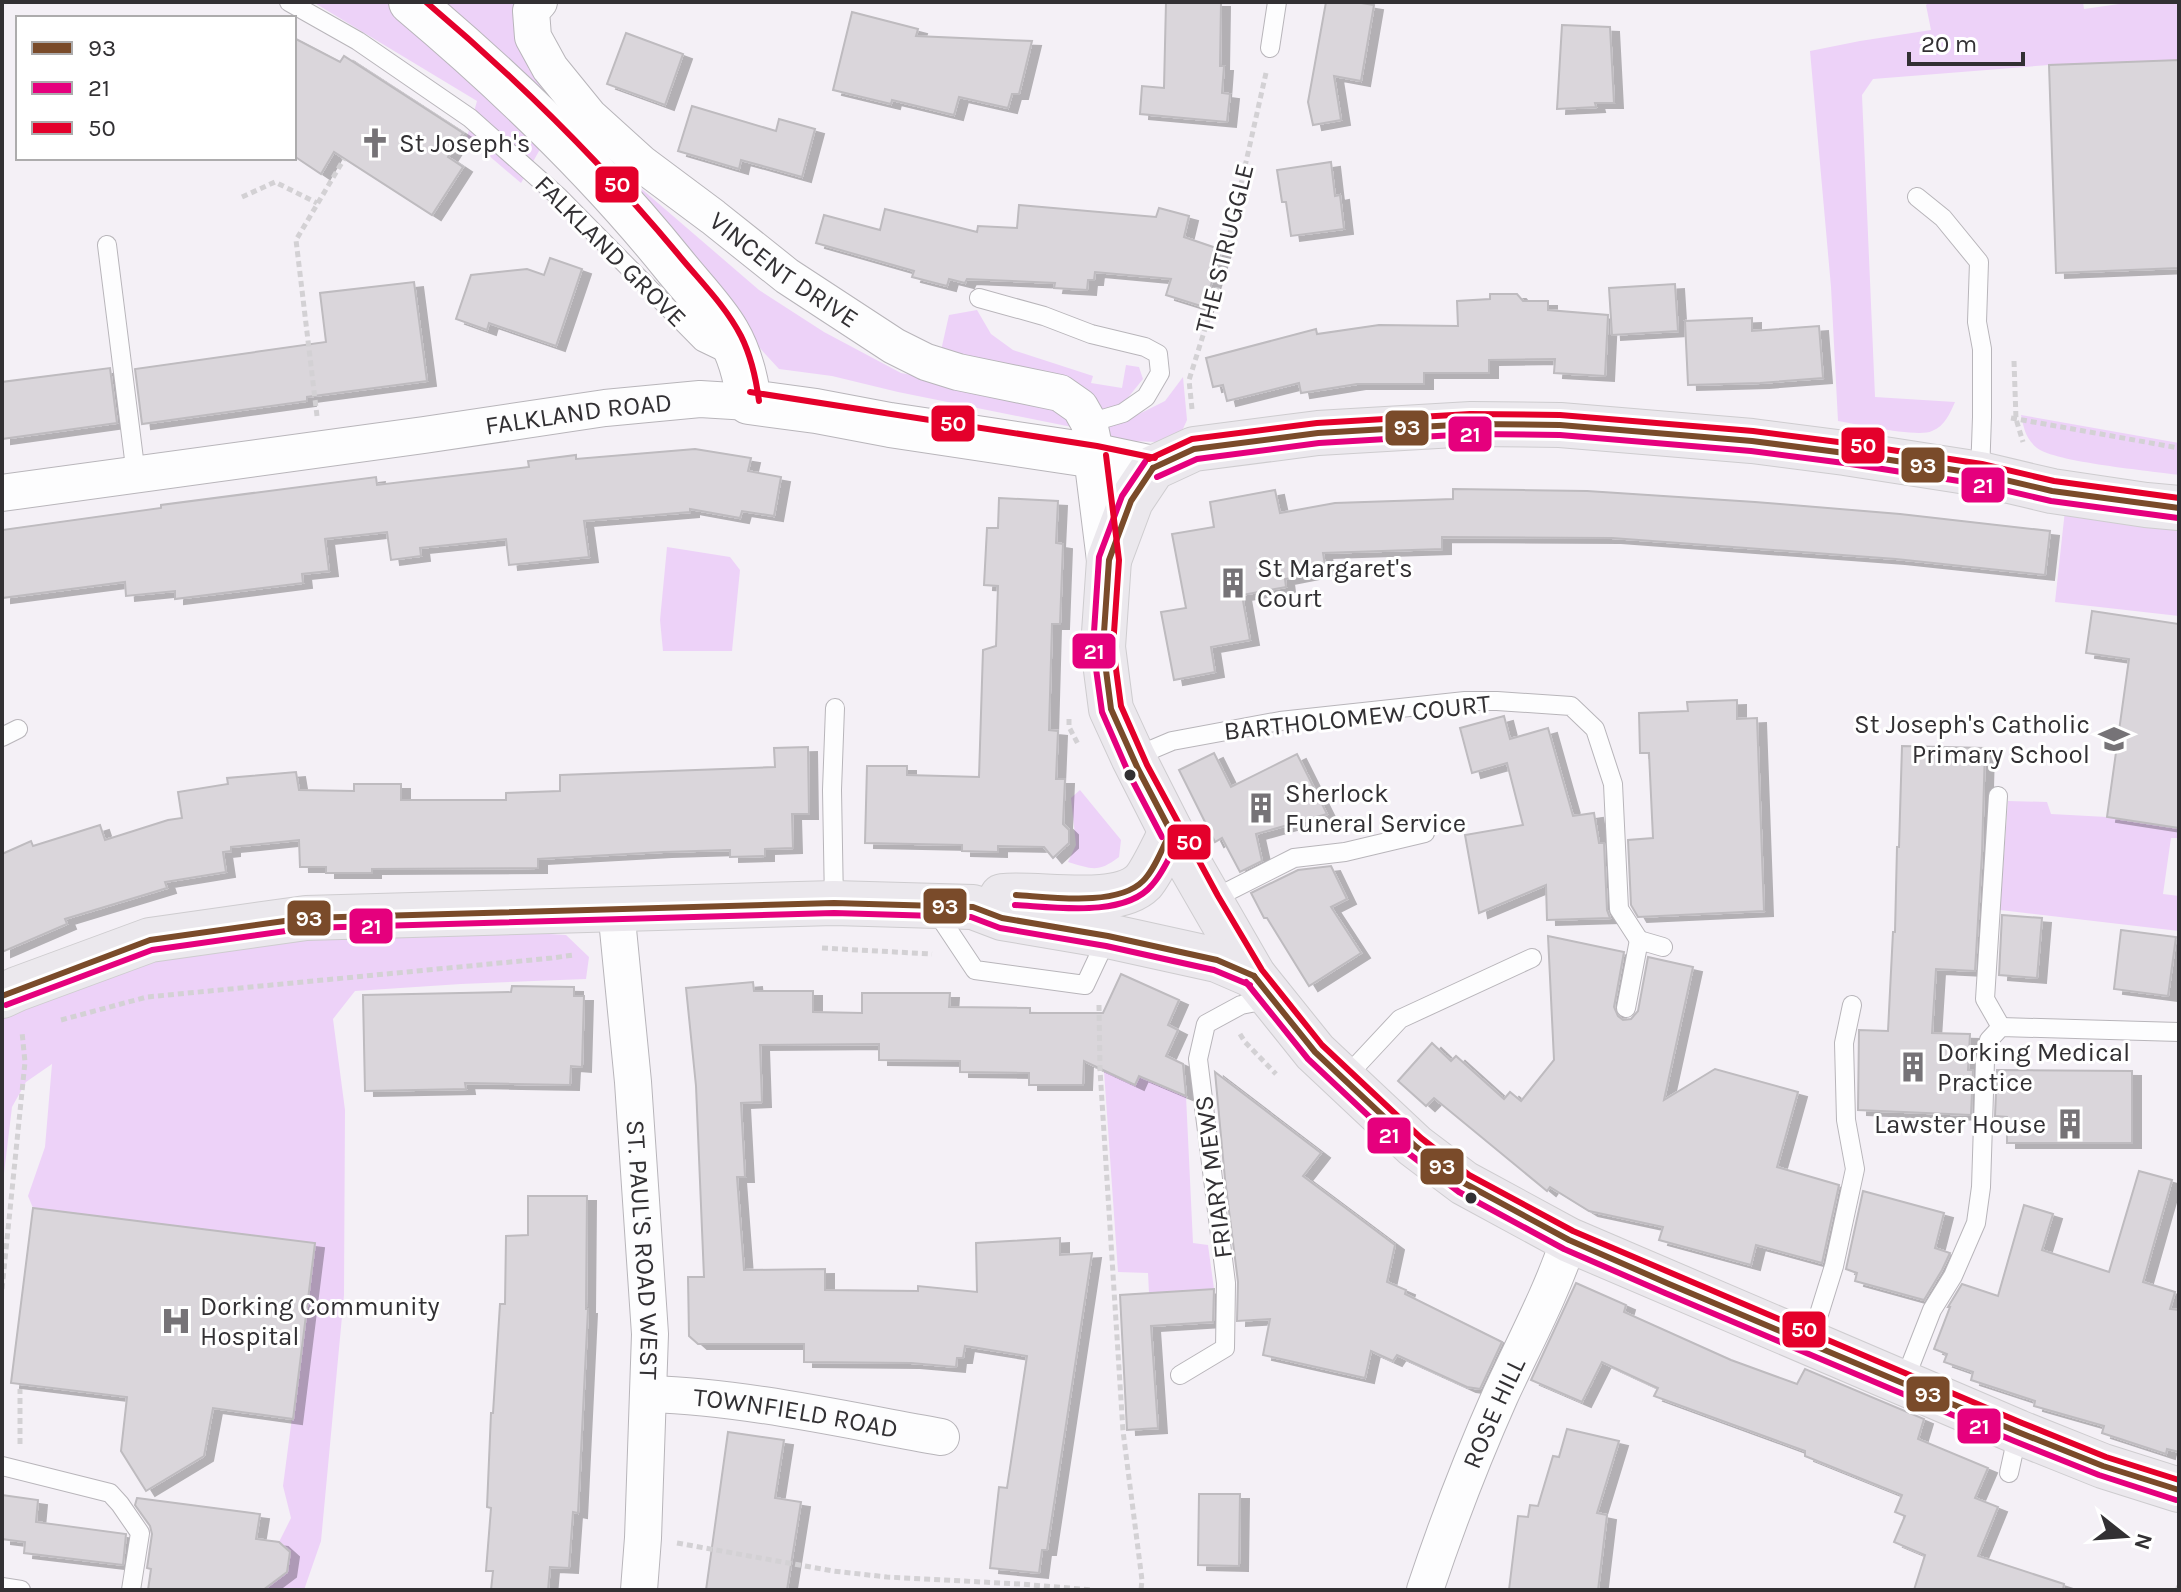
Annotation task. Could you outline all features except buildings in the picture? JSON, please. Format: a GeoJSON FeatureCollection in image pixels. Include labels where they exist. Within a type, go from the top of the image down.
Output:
{"type":"FeatureCollection","features":[{"type":"Feature","properties":{"kind":"main road"},"geometry":{"type":"LineString","coordinates":[[2179,508],[2052,491],[1980,474],[1752,441],[1560,425],[1471,424],[1349,431],[1194,449],[1153,468],[1131,501],[1109,560],[1103,647],[1111,709],[1171,832],[1209,901],[1263,987],[1315,1052],[1415,1146],[1464,1183],[1569,1240],[1903,1384],[2013,1452],[2103,1466],[2179,1490]]}},
{"type":"Feature","properties":{"kind":"main road"},"geometry":{"type":"LineString","coordinates":[[973,907],[1003,895],[1106,897],[1125,894],[1143,881],[1171,832]]}},
{"type":"Feature","properties":{"kind":"main road"},"geometry":{"type":"LineString","coordinates":[[7,1015],[17,989],[150,940],[306,918],[834,903],[973,907],[1002,918],[1108,936],[1217,960],[1263,987]]}},
{"type":"Feature","properties":{"kind":"street"},"geometry":{"type":"LineString","coordinates":[[411,2],[466,48],[548,126],[636,217],[727,331],[746,375],[749,402]]}},
{"type":"Feature","properties":{"kind":"street","name":"VINCENT DRIVE"},"geometry":{"type":"LineString","coordinates":[[539,2],[531,11],[533,37],[550,68],[589,116],[642,164],[787,276],[894,346],[926,362],[958,372],[1060,393],[1080,407],[1092,440]]}},
{"type":"Feature","properties":{"kind":"street","name":"FALKLAND ROAD"},"geometry":{"type":"LineString","coordinates":[[2,493],[605,408],[700,399],[816,411],[890,425],[1092,440],[1153,468]]}},
{"type":"Feature","properties":{"kind":"street"},"geometry":{"type":"LineString","coordinates":[[1092,440],[1109,560]]}},
{"type":"Feature","properties":{"kind":"street","name":"ST. PAUL'S ROAD WEST"},"geometry":{"type":"LineString","coordinates":[[616,909],[633,1082],[650,1334],[639,1590]]}},
{"type":"Feature","properties":{"kind":"street","name":"ROSE HILL"},"geometry":{"type":"LineString","coordinates":[[1425,1590],[1463,1486],[1501,1395],[1547,1301],[1569,1240]]}},
{"type":"Feature","properties":{"kind":"street","name":"TOWNFIELD ROAD"},"geometry":{"type":"LineString","coordinates":[[649,1394],[682,1395],[781,1409],[941,1437]]}},
{"type":"Feature","properties":{"kind":"lane","name":"FALKLAND GROVE"},"geometry":{"type":"LineString","coordinates":[[289,2],[358,41],[470,118],[559,197],[702,342],[739,359]]}},
{"type":"Feature","properties":{"kind":"lane"},"geometry":{"type":"LineString","coordinates":[[1270,48],[1277,2]]}},
{"type":"Feature","properties":{"kind":"lane"},"geometry":{"type":"LineString","coordinates":[[1917,197],[1943,218],[1979,262],[1977,322],[1982,349],[1980,474]]}},
{"type":"Feature","properties":{"kind":"lane"},"geometry":{"type":"LineString","coordinates":[[107,245],[136,475]]}},
{"type":"Feature","properties":{"kind":"lane"},"geometry":{"type":"LineString","coordinates":[[979,298],[1044,316],[1091,334],[1145,347],[1158,354],[1160,373],[1146,397],[1092,440]]}},
{"type":"Feature","properties":{"kind":"lane","name":"BARTHOLOMEW COURT"},"geometry":{"type":"LineString","coordinates":[[1133,757],[1172,741],[1280,721],[1465,701],[1571,706],[1595,729],[1613,784],[1619,909],[1639,940]]}},
{"type":"Feature","properties":{"kind":"lane"},"geometry":{"type":"LineString","coordinates":[[834,903],[832,790],[835,708]]}},
{"type":"Feature","properties":{"kind":"lane"},"geometry":{"type":"LineString","coordinates":[[1998,796],[1985,999],[2001,1027]]}},
{"type":"Feature","properties":{"kind":"lane"},"geometry":{"type":"LineString","coordinates":[[1209,901],[1294,858],[1345,852],[1425,833]]}},
{"type":"Feature","properties":{"kind":"lane"},"geometry":{"type":"LineString","coordinates":[[931,905],[975,970],[1085,985],[1108,936]]}},
{"type":"Feature","properties":{"kind":"lane"},"geometry":{"type":"LineString","coordinates":[[1626,1008],[1639,940],[1663,947]]}},
{"type":"Feature","properties":{"kind":"lane"},"geometry":{"type":"LineString","coordinates":[[1344,1079],[1400,1019],[1532,958]]}},
{"type":"Feature","properties":{"kind":"lane","name":"FRIARY MEWS"},"geometry":{"type":"LineString","coordinates":[[1180,1375],[1225,1348],[1226,1283],[1198,1059],[1206,1024],[1241,1005],[1263,987]]}},
{"type":"Feature","properties":{"kind":"lane"},"geometry":{"type":"LineString","coordinates":[[1810,1343],[1834,1266],[1855,1169],[1846,1120],[1844,1043],[1852,1005]]}},
{"type":"Feature","properties":{"kind":"lane"},"geometry":{"type":"LineString","coordinates":[[1903,1384],[1932,1310],[1953,1276],[1976,1223],[1981,1187],[1985,1061],[1989,1040],[2001,1027],[2179,1032]]}},
{"type":"Feature","properties":{"kind":"lane"},"geometry":{"type":"LineString","coordinates":[[11,1468],[110,1493],[140,1533],[131,1590]]}},
{"type":"Feature","properties":{"kind":"lane"},"geometry":{"type":"LineString","coordinates":[[2,1587],[21,1590]]}},
{"type":"Feature","properties":{"kind":"path","name":"THE STRUGGLE"},"geometry":{"type":"LineString","coordinates":[[1194,449],[1195,423],[1189,380],[1217,291],[1264,88],[1270,48]]}},
{"type":"Feature","properties":{"kind":"path"},"geometry":{"type":"LineString","coordinates":[[317,419],[296,240],[344,159]]}},
{"type":"Feature","properties":{"kind":"path"},"geometry":{"type":"LineString","coordinates":[[242,197],[275,182],[317,203]]}},
{"type":"Feature","properties":{"kind":"path"},"geometry":{"type":"LineString","coordinates":[[2014,356],[2016,419],[2020,438],[2026,446]]}},
{"type":"Feature","properties":{"kind":"path"},"geometry":{"type":"LineString","coordinates":[[1069,713],[1069,727],[1080,748]]}},
{"type":"Feature","properties":{"kind":"path"},"geometry":{"type":"LineString","coordinates":[[50,1023],[147,997],[552,958],[597,950],[619,952]]}},
{"type":"Feature","properties":{"kind":"path"},"geometry":{"type":"LineString","coordinates":[[1085,985],[1098,995],[1099,1004],[1100,1070],[1123,1431],[1141,1590]]}},
{"type":"Feature","properties":{"kind":"path"},"geometry":{"type":"LineString","coordinates":[[2,1289],[25,1062],[22,1030],[7,1015]]}},
{"type":"Feature","properties":{"kind":"path"},"geometry":{"type":"LineString","coordinates":[[11,1468],[20,1389]]}},
{"type":"Feature","properties":{"kind":"path"},"geometry":{"type":"LineString","coordinates":[[643,1538],[847,1573],[1093,1590]]}},
{"type":"Feature","properties":{"kind":"shaded area"},"geometry":{"type":"Polygon","coordinates":[[[313,2],[389,2],[402,9],[543,144],[521,183],[467,137],[477,101],[313,2]]]}},
{"type":"Feature","properties":{"kind":"shaded area"},"geometry":{"type":"Polygon","coordinates":[[[444,2],[537,2],[537,53],[528,68],[550,100],[601,154],[759,290],[824,332],[901,373],[1054,402],[1071,413],[1072,427],[832,376],[779,369],[444,2]]]}},
{"type":"Feature","properties":{"kind":"shaded area"},"geometry":{"type":"Polygon","coordinates":[[[1929,2],[2083,2],[2084,9],[2133,2],[2179,2],[2179,60],[2049,65],[1873,79],[1862,95],[1875,397],[1955,402],[1940,426],[1925,433],[1914,433],[1838,421],[1831,287],[1810,51],[1931,30],[1926,5],[1929,2]]]}},
{"type":"Feature","properties":{"kind":"shaded area"},"geometry":{"type":"Polygon","coordinates":[[[977,310],[991,334],[1013,350],[1093,376],[1091,383],[1122,388],[1126,365],[1139,367],[1143,379],[1122,405],[1096,413],[940,355],[949,315],[977,310]]]}},
{"type":"Feature","properties":{"kind":"shaded area"},"geometry":{"type":"Polygon","coordinates":[[[1183,377],[1187,420],[1182,431],[1158,442],[1129,441],[1103,434],[1111,423],[1135,416],[1165,401],[1183,377]]]}},
{"type":"Feature","properties":{"kind":"shaded area"},"geometry":{"type":"Polygon","coordinates":[[[2021,415],[2179,443],[2179,475],[2082,462],[2047,453],[2030,440],[2021,415]]]}},
{"type":"Feature","properties":{"kind":"shaded area"},"geometry":{"type":"Polygon","coordinates":[[[2065,510],[2179,528],[2179,616],[2055,602],[2065,510]]]}},
{"type":"Feature","properties":{"kind":"shaded area"},"geometry":{"type":"Polygon","coordinates":[[[667,547],[730,557],[740,570],[732,651],[663,651],[660,620],[667,547]]]}},
{"type":"Feature","properties":{"kind":"shaded area"},"geometry":{"type":"Polygon","coordinates":[[[1080,790],[1121,840],[1119,857],[1106,866],[1089,868],[1068,862],[1076,845],[1071,798],[1080,790]]]}},
{"type":"Feature","properties":{"kind":"shaded area"},"geometry":{"type":"Polygon","coordinates":[[[2008,801],[2047,802],[2051,814],[2107,817],[2151,824],[2179,820],[2179,838],[2171,838],[2163,894],[2179,896],[2179,931],[2000,910],[2008,801]]]}},
{"type":"Feature","properties":{"kind":"shaded area"},"geometry":{"type":"Polygon","coordinates":[[[566,935],[589,957],[586,979],[355,991],[333,1019],[345,1110],[344,1295],[321,1541],[304,1590],[263,1590],[287,1572],[290,1552],[279,1542],[291,1518],[283,1486],[315,1243],[33,1208],[28,1196],[45,1147],[52,1064],[26,1082],[12,1107],[2,1190],[2,1010],[165,952],[271,938],[566,935]]]}},
{"type":"Feature","properties":{"kind":"shaded area"},"geometry":{"type":"Polygon","coordinates":[[[1104,1071],[1135,1085],[1139,1076],[1186,1096],[1193,1243],[1208,1245],[1214,1289],[1149,1293],[1148,1273],[1118,1272],[1104,1071]]]}},
{"type":"Feature","properties":{"kind":"transit line","name":"50"},"geometry":{"type":"LineString","coordinates":[[426,2],[525,91],[588,154],[711,293],[745,344],[759,401]]}},
{"type":"Feature","properties":{"kind":"transit line","name":"50"},"geometry":{"type":"LineString","coordinates":[[750,392],[1097,446],[1155,458]]}},
{"type":"Feature","properties":{"kind":"transit line","name":"50"},"geometry":{"type":"LineString","coordinates":[[1149,459],[1192,439],[1317,423],[1470,414],[1560,415],[1753,431],[1846,443],[1982,464],[2054,481],[2179,498]]}},
{"type":"Feature","properties":{"kind":"transit line","name":"93"},"geometry":{"type":"LineString","coordinates":[[1153,468],[1194,449],[1318,433],[1471,424],[1560,425],[1752,441],[1845,453],[1980,474],[2052,491],[2179,508]]}},
{"type":"Feature","properties":{"kind":"transit line","name":"21"},"geometry":{"type":"LineString","coordinates":[[1157,477],[1197,459],[1319,443],[1471,434],[1560,435],[1751,451],[1844,463],[1978,484],[2051,501],[2178,518]]}},
{"type":"Feature","properties":{"kind":"transit line","name":"50"},"geometry":{"type":"LineString","coordinates":[[1106,455],[1119,560],[1113,647],[1121,706],[1147,765],[1218,896],[1262,970],[1322,1045],[1421,1138],[1469,1175],[1573,1231],[2022,1423],[2106,1457],[2179,1480]]}},
{"type":"Feature","properties":{"kind":"transit line","name":"21"},"geometry":{"type":"LineString","coordinates":[[1145,462],[1122,496],[1099,557],[1093,647],[1102,712],[1129,774],[1162,837]]}},
{"type":"Feature","properties":{"kind":"transit line","name":"93"},"geometry":{"type":"LineString","coordinates":[[1153,468],[1131,501],[1109,560],[1103,647],[1111,709],[1171,832]]}},
{"type":"Feature","properties":{"kind":"transit line","name":"93"},"geometry":{"type":"LineString","coordinates":[[1016,895],[1082,898],[1131,889],[1152,870],[1171,832]]}},
{"type":"Feature","properties":{"kind":"transit line","name":"21"},"geometry":{"type":"LineString","coordinates":[[1015,905],[1088,908],[1125,902],[1152,885],[1180,837]]}},
{"type":"Feature","properties":{"kind":"transit line","name":"93"},"geometry":{"type":"LineString","coordinates":[[2,996],[150,940],[306,918],[834,903],[973,907],[1002,918],[1108,936],[1217,960],[1254,976]]}},
{"type":"Feature","properties":{"kind":"transit line","name":"21"},"geometry":{"type":"LineString","coordinates":[[6,1005],[152,950],[307,928],[834,913],[971,917],[1000,928],[1106,946],[1214,970],[1250,985]]}},
{"type":"Feature","properties":{"kind":"transit line","name":"93"},"geometry":{"type":"LineString","coordinates":[[1254,976],[1315,1052],[1415,1146],[1464,1183],[1569,1240],[1669,1284],[2018,1432],[2103,1466],[2179,1490]]}},
{"type":"Feature","properties":{"kind":"transit line","name":"21"},"geometry":{"type":"LineString","coordinates":[[1246,982],[1308,1059],[1408,1153],[1459,1192],[1564,1249],[1665,1293],[2014,1441],[2099,1475],[2176,1500]]}},
{"type":"Feature","properties":{"kind":"place","name":"St Joseph's"},"geometry":{"type":"Point","coordinates":[375,143]}},
{"type":"Feature","properties":{"kind":"place","name":"St Margaret's Court"},"geometry":{"type":"Point","coordinates":[1233,583]}},
{"type":"Feature","properties":{"kind":"place","name":"St Joseph's Catholic Primary School"},"geometry":{"type":"Point","coordinates":[2114,739]}},
{"type":"Feature","properties":{"kind":"place","name":"Sherlock Funeral Service"},"geometry":{"type":"Point","coordinates":[1261,808]}},
{"type":"Feature","properties":{"kind":"place","name":"Dorking Medical Practice"},"geometry":{"type":"Point","coordinates":[1913,1067]}},
{"type":"Feature","properties":{"kind":"place","name":"Lawster House"},"geometry":{"type":"Point","coordinates":[2070,1124]}},
{"type":"Feature","properties":{"kind":"place","name":"Dorking Community Hospital"},"geometry":{"type":"Point","coordinates":[176,1321]}}]}
